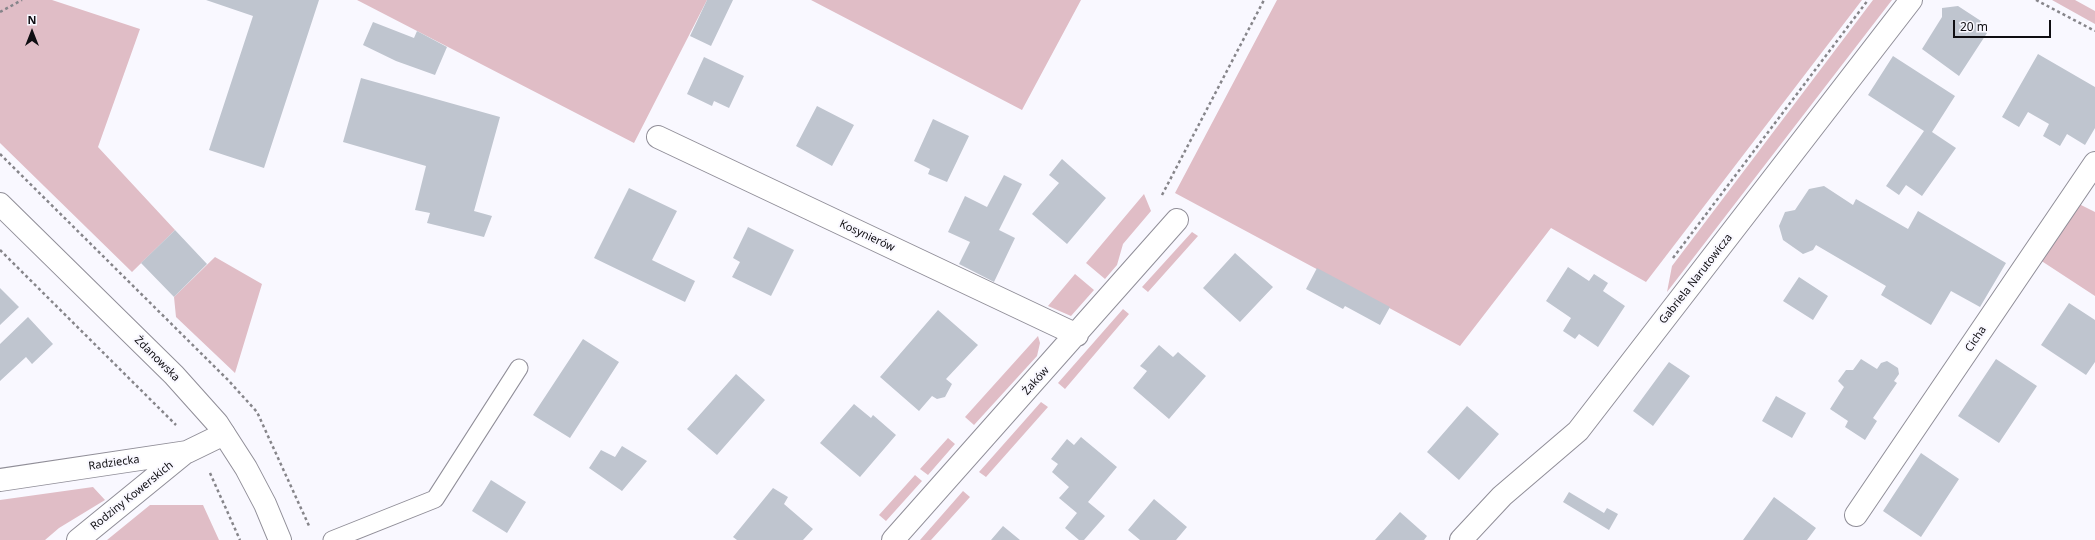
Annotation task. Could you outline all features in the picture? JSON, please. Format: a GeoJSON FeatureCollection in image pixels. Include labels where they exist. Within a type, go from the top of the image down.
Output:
{"type":"FeatureCollection","features":[{"type":"Feature","properties":{"kind":"street","name":"Gabriela Narutowicza"},"geometry":{"type":"LineString","coordinates":[[1461,540],[1502,496],[1565,444],[1582,426],[1911,0]]}},
{"type":"Feature","properties":{"kind":"street","name":"Kosynierów"},"geometry":{"type":"LineString","coordinates":[[658,137],[1076,335]]}},
{"type":"Feature","properties":{"kind":"street","name":"Cicha"},"geometry":{"type":"LineString","coordinates":[[1856,515],[2095,163]]}},
{"type":"Feature","properties":{"kind":"street","name":"Żdanowska"},"geometry":{"type":"LineString","coordinates":[[0,204],[174,375],[224,434],[256,486],[280,540]]}},
{"type":"Feature","properties":{"kind":"street","name":"Żaków"},"geometry":{"type":"LineString","coordinates":[[893,540],[1177,220]]}},
{"type":"Feature","properties":{"kind":"street","name":"Radziecka"},"geometry":{"type":"LineString","coordinates":[[0,480],[191,449],[224,434]]}},
{"type":"Feature","properties":{"kind":"street","name":"Rodziny Kowerskich"},"geometry":{"type":"LineString","coordinates":[[78,540],[191,449]]}},
{"type":"Feature","properties":{"kind":"lane"},"geometry":{"type":"LineString","coordinates":[[332,540],[435,499],[519,368]]}},
{"type":"Feature","properties":{"kind":"path"},"geometry":{"type":"LineString","coordinates":[[0,12],[22,0]]}},
{"type":"Feature","properties":{"kind":"path"},"geometry":{"type":"LineString","coordinates":[[1177,220],[1158,202],[1264,0]]}},
{"type":"Feature","properties":{"kind":"path"},"geometry":{"type":"LineString","coordinates":[[2036,0],[2095,32]]}},
{"type":"Feature","properties":{"kind":"path"},"geometry":{"type":"LineString","coordinates":[[0,154],[228,380],[257,412],[313,533]]}},
{"type":"Feature","properties":{"kind":"path"},"geometry":{"type":"LineString","coordinates":[[0,250],[191,449],[216,485],[240,540]]}},
{"type":"Feature","properties":{"kind":"shaded area"},"geometry":{"type":"Polygon","coordinates":[[[0,0],[52,0],[140,29],[98,147],[175,230],[132,272],[0,143],[0,0]]]}},
{"type":"Feature","properties":{"kind":"shaded area"},"geometry":{"type":"Polygon","coordinates":[[[357,0],[707,0],[634,143],[357,0]]]}},
{"type":"Feature","properties":{"kind":"shaded area"},"geometry":{"type":"Polygon","coordinates":[[[811,0],[1081,0],[1022,110],[811,0]]]}},
{"type":"Feature","properties":{"kind":"shaded area"},"geometry":{"type":"Polygon","coordinates":[[[1277,0],[1862,0],[1646,282],[1551,228],[1460,346],[1175,193],[1277,0]]]}},
{"type":"Feature","properties":{"kind":"shaded area"},"geometry":{"type":"Polygon","coordinates":[[[1873,0],[1892,0],[1667,292],[1672,266],[1873,0]]]}},
{"type":"Feature","properties":{"kind":"shaded area"},"geometry":{"type":"Polygon","coordinates":[[[2052,0],[2075,0],[2095,11],[2095,24],[2052,0]]]}},
{"type":"Feature","properties":{"kind":"shaded area"},"geometry":{"type":"Polygon","coordinates":[[[1144,194],[1151,211],[1123,244],[1117,265],[1105,279],[1086,263],[1144,194]]]}},
{"type":"Feature","properties":{"kind":"shaded area"},"geometry":{"type":"Polygon","coordinates":[[[2079,204],[2095,212],[2095,296],[2040,260],[2079,204]]]}},
{"type":"Feature","properties":{"kind":"shaded area"},"geometry":{"type":"Polygon","coordinates":[[[1192,232],[1198,236],[1148,292],[1142,287],[1192,232]]]}},
{"type":"Feature","properties":{"kind":"shaded area"},"geometry":{"type":"Polygon","coordinates":[[[215,257],[262,284],[235,373],[176,317],[174,297],[215,257]]]}},
{"type":"Feature","properties":{"kind":"shaded area"},"geometry":{"type":"Polygon","coordinates":[[[1075,274],[1094,290],[1071,316],[1048,306],[1075,274]]]}},
{"type":"Feature","properties":{"kind":"shaded area"},"geometry":{"type":"Polygon","coordinates":[[[1123,309],[1129,314],[1065,389],[1058,383],[1123,309]]]}},
{"type":"Feature","properties":{"kind":"shaded area"},"geometry":{"type":"Polygon","coordinates":[[[1038,336],[1040,343],[1037,356],[974,425],[965,417],[1038,336]]]}},
{"type":"Feature","properties":{"kind":"shaded area"},"geometry":{"type":"Polygon","coordinates":[[[1041,402],[1048,407],[986,477],[979,472],[1041,402]]]}},
{"type":"Feature","properties":{"kind":"shaded area"},"geometry":{"type":"Polygon","coordinates":[[[948,438],[955,444],[928,475],[920,469],[948,438]]]}},
{"type":"Feature","properties":{"kind":"shaded area"},"geometry":{"type":"Polygon","coordinates":[[[915,475],[922,481],[886,521],[879,515],[915,475]]]}},
{"type":"Feature","properties":{"kind":"shaded area"},"geometry":{"type":"Polygon","coordinates":[[[93,487],[105,500],[59,528],[45,540],[0,540],[0,500],[93,487]]]}},
{"type":"Feature","properties":{"kind":"shaded area"},"geometry":{"type":"Polygon","coordinates":[[[963,491],[970,497],[931,540],[920,540],[963,491]]]}},
{"type":"Feature","properties":{"kind":"shaded area"},"geometry":{"type":"Polygon","coordinates":[[[150,505],[203,505],[219,540],[107,540],[150,505]]]}},
{"type":"Feature","properties":{"kind":"building"},"geometry":{"type":"Polygon","coordinates":[[[206,0],[319,0],[264,168],[209,150],[253,16],[206,0]]]}},
{"type":"Feature","properties":{"kind":"building"},"geometry":{"type":"Polygon","coordinates":[[[707,0],[733,0],[711,46],[690,36],[707,0]]]}},
{"type":"Feature","properties":{"kind":"building"},"geometry":{"type":"Polygon","coordinates":[[[1958,6],[1981,21],[1977,27],[1987,33],[1959,76],[1922,49],[1942,17],[1942,8],[1958,6]]]}},
{"type":"Feature","properties":{"kind":"building"},"geometry":{"type":"Polygon","coordinates":[[[373,22],[414,38],[417,31],[447,47],[435,75],[396,61],[363,45],[373,22]]]}},
{"type":"Feature","properties":{"kind":"building"},"geometry":{"type":"Polygon","coordinates":[[[2038,54],[2095,87],[2095,128],[2085,145],[2067,134],[2060,146],[2043,136],[2049,124],[2028,112],[2019,127],[2002,117],[2038,54]]]}},
{"type":"Feature","properties":{"kind":"building"},"geometry":{"type":"Polygon","coordinates":[[[1893,56],[1955,96],[1932,132],[1956,148],[1922,196],[1906,185],[1899,195],[1886,186],[1924,131],[1868,95],[1893,56]]]}},
{"type":"Feature","properties":{"kind":"building"},"geometry":{"type":"Polygon","coordinates":[[[704,57],[744,76],[729,108],[714,101],[712,106],[687,94],[704,57]]]}},
{"type":"Feature","properties":{"kind":"building"},"geometry":{"type":"Polygon","coordinates":[[[361,78],[500,117],[474,211],[492,216],[484,237],[427,223],[430,213],[415,210],[426,166],[343,142],[361,78]]]}},
{"type":"Feature","properties":{"kind":"building"},"geometry":{"type":"Polygon","coordinates":[[[817,106],[854,125],[832,166],[796,146],[817,106]]]}},
{"type":"Feature","properties":{"kind":"building"},"geometry":{"type":"Polygon","coordinates":[[[933,119],[969,136],[947,182],[928,174],[930,169],[914,161],[933,119]]]}},
{"type":"Feature","properties":{"kind":"building"},"geometry":{"type":"Polygon","coordinates":[[[1062,159],[1106,198],[1067,244],[1032,214],[1059,183],[1049,175],[1062,159]]]}},
{"type":"Feature","properties":{"kind":"building"},"geometry":{"type":"Polygon","coordinates":[[[1004,175],[1022,184],[999,230],[1015,238],[994,282],[959,264],[970,242],[948,232],[965,196],[987,207],[1004,175]]]}},
{"type":"Feature","properties":{"kind":"building"},"geometry":{"type":"Polygon","coordinates":[[[1824,186],[1853,205],[1856,199],[1908,229],[1918,211],[2006,263],[1980,307],[1951,291],[1931,325],[1881,295],[1886,286],[1816,245],[1813,250],[1803,254],[1783,240],[1779,226],[1785,212],[1795,210],[1809,189],[1824,186]]]}},
{"type":"Feature","properties":{"kind":"building"},"geometry":{"type":"Polygon","coordinates":[[[629,188],[677,211],[652,260],[695,281],[685,302],[594,258],[629,188]]]}},
{"type":"Feature","properties":{"kind":"building"},"geometry":{"type":"Polygon","coordinates":[[[748,227],[794,250],[771,296],[732,277],[740,262],[733,258],[748,227]]]}},
{"type":"Feature","properties":{"kind":"building"},"geometry":{"type":"Polygon","coordinates":[[[175,230],[207,264],[174,297],[141,263],[175,230]]]}},
{"type":"Feature","properties":{"kind":"building"},"geometry":{"type":"Polygon","coordinates":[[[1235,253],[1273,287],[1240,322],[1203,288],[1235,253]]]}},
{"type":"Feature","properties":{"kind":"building"},"geometry":{"type":"Polygon","coordinates":[[[1568,267],[1589,281],[1594,274],[1608,283],[1603,291],[1625,306],[1598,347],[1579,334],[1575,339],[1563,331],[1571,318],[1546,301],[1568,267]]]}},
{"type":"Feature","properties":{"kind":"building"},"geometry":{"type":"Polygon","coordinates":[[[1317,268],[1390,307],[1380,325],[1345,306],[1343,309],[1306,289],[1317,268]]]}},
{"type":"Feature","properties":{"kind":"building"},"geometry":{"type":"Polygon","coordinates":[[[1799,277],[1828,296],[1813,320],[1783,301],[1799,277]]]}},
{"type":"Feature","properties":{"kind":"building"},"geometry":{"type":"Polygon","coordinates":[[[0,288],[19,307],[0,325],[0,288]]]}},
{"type":"Feature","properties":{"kind":"building"},"geometry":{"type":"Polygon","coordinates":[[[2069,303],[2095,320],[2095,362],[2086,375],[2041,345],[2069,303]]]}},
{"type":"Feature","properties":{"kind":"building"},"geometry":{"type":"Polygon","coordinates":[[[938,310],[978,345],[946,379],[952,384],[945,397],[937,399],[932,396],[919,411],[880,377],[938,310]]]}},
{"type":"Feature","properties":{"kind":"building"},"geometry":{"type":"Polygon","coordinates":[[[28,317],[53,344],[32,364],[26,357],[0,381],[0,344],[28,317]]]}},
{"type":"Feature","properties":{"kind":"building"},"geometry":{"type":"Polygon","coordinates":[[[583,339],[619,362],[570,438],[533,415],[583,339]]]}},
{"type":"Feature","properties":{"kind":"building"},"geometry":{"type":"Polygon","coordinates":[[[1159,345],[1173,357],[1178,352],[1206,376],[1169,419],[1133,388],[1147,371],[1140,366],[1159,345]]]}},
{"type":"Feature","properties":{"kind":"building"},"geometry":{"type":"Polygon","coordinates":[[[1861,359],[1877,369],[1881,363],[1887,361],[1898,368],[1899,374],[1894,381],[1897,383],[1873,418],[1877,421],[1865,440],[1845,427],[1848,421],[1830,409],[1844,387],[1838,381],[1846,370],[1853,370],[1861,359]]]}},
{"type":"Feature","properties":{"kind":"building"},"geometry":{"type":"Polygon","coordinates":[[[1996,359],[2037,386],[1999,443],[1958,416],[1996,359]]]}},
{"type":"Feature","properties":{"kind":"building"},"geometry":{"type":"Polygon","coordinates":[[[1669,362],[1690,376],[1653,426],[1633,411],[1669,362]]]}},
{"type":"Feature","properties":{"kind":"building"},"geometry":{"type":"Polygon","coordinates":[[[736,374],[765,400],[717,455],[687,429],[736,374]]]}},
{"type":"Feature","properties":{"kind":"building"},"geometry":{"type":"Polygon","coordinates":[[[1776,396],[1806,413],[1792,438],[1762,421],[1776,396]]]}},
{"type":"Feature","properties":{"kind":"building"},"geometry":{"type":"Polygon","coordinates":[[[854,404],[871,418],[873,415],[896,435],[860,477],[820,443],[854,404]]]}},
{"type":"Feature","properties":{"kind":"building"},"geometry":{"type":"Polygon","coordinates":[[[1467,406],[1499,434],[1459,480],[1427,452],[1467,406]]]}},
{"type":"Feature","properties":{"kind":"building"},"geometry":{"type":"Polygon","coordinates":[[[1081,437],[1117,467],[1088,502],[1105,516],[1084,540],[1079,540],[1065,528],[1077,513],[1059,498],[1069,487],[1052,472],[1058,464],[1051,459],[1067,439],[1074,445],[1081,437]]]}},
{"type":"Feature","properties":{"kind":"building"},"geometry":{"type":"Polygon","coordinates":[[[622,446],[647,461],[622,491],[589,468],[601,450],[615,457],[622,446]]]}},
{"type":"Feature","properties":{"kind":"building"},"geometry":{"type":"Polygon","coordinates":[[[1921,453],[1959,479],[1921,537],[1883,511],[1921,453]]]}},
{"type":"Feature","properties":{"kind":"building"},"geometry":{"type":"Polygon","coordinates":[[[491,480],[526,502],[507,533],[472,511],[491,480]]]}},
{"type":"Feature","properties":{"kind":"building"},"geometry":{"type":"Polygon","coordinates":[[[773,488],[788,497],[784,504],[813,529],[803,540],[737,540],[733,537],[773,488]]]}},
{"type":"Feature","properties":{"kind":"building"},"geometry":{"type":"Polygon","coordinates":[[[1569,492],[1604,513],[1607,508],[1618,514],[1609,530],[1563,502],[1569,492]]]}},
{"type":"Feature","properties":{"kind":"building"},"geometry":{"type":"Polygon","coordinates":[[[1774,497],[1816,528],[1807,540],[1743,540],[1774,497]]]}},
{"type":"Feature","properties":{"kind":"building"},"geometry":{"type":"Polygon","coordinates":[[[1154,499],[1187,527],[1176,540],[1140,540],[1128,530],[1154,499]]]}},
{"type":"Feature","properties":{"kind":"building"},"geometry":{"type":"Polygon","coordinates":[[[1400,512],[1427,536],[1424,540],[1375,540],[1400,512]]]}},
{"type":"Feature","properties":{"kind":"building"},"geometry":{"type":"Polygon","coordinates":[[[1003,526],[1020,540],[991,540],[1003,526]]]}}]}
